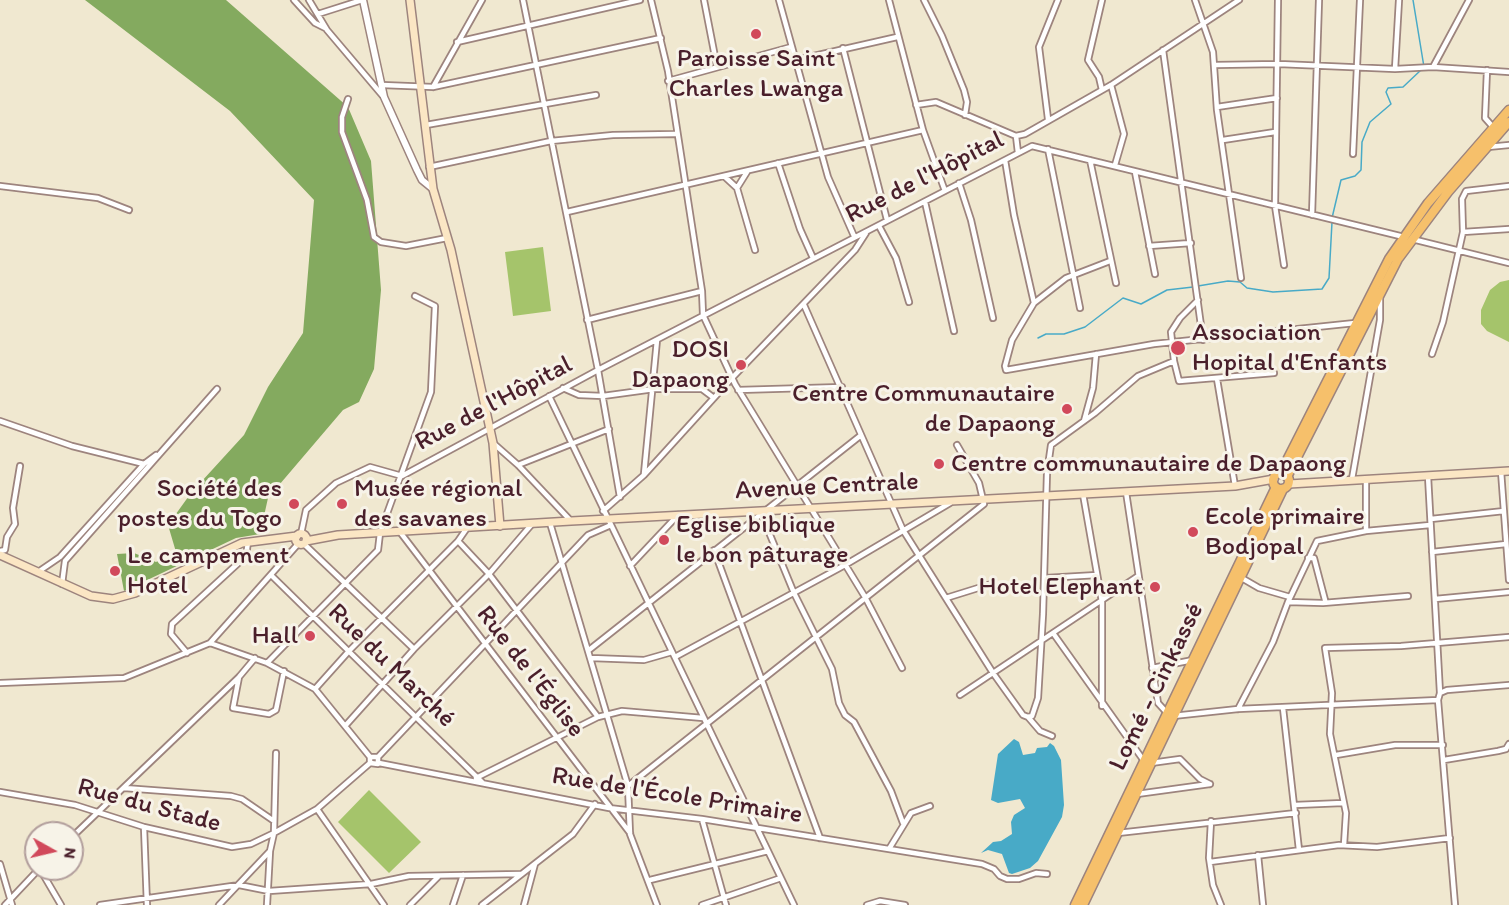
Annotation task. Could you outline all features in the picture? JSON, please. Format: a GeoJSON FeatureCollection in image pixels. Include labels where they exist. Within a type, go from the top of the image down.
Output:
{"type":"FeatureCollection","features":[{"type":"Feature","properties":{"kind":"highway"},"geometry":{"type":"LineString","coordinates":[[1282,481],[1355,322],[1440,188],[1509,110]]}},
{"type":"Feature","properties":{"kind":"highway"},"geometry":{"type":"LineString","coordinates":[[1282,481],[1408,238],[1509,122]]}},
{"type":"Feature","properties":{"kind":"highway","name":"Lomé - Cinkassé"},"geometry":{"type":"LineString","coordinates":[[1171,715],[1192,660],[1240,577],[1282,481]]}},
{"type":"Feature","properties":{"kind":"highway","name":"Lomé - Cinkassé"},"geometry":{"type":"LineString","coordinates":[[1075,905],[1171,715],[1282,481]]}},
{"type":"Feature","properties":{"kind":"highway","name":"Lomé - Cinkassé"},"geometry":{"type":"LineString","coordinates":[[1083,905],[1137,794],[1147,762]]}},
{"type":"Feature","properties":{"kind":"main road"},"geometry":{"type":"LineString","coordinates":[[410,0],[429,167],[493,443],[500,526]]}},
{"type":"Feature","properties":{"kind":"main road","name":"Avenue Centrale"},"geometry":{"type":"LineString","coordinates":[[0,553],[62,584],[100,598],[124,597],[248,542],[277,538],[301,539],[571,521],[609,522],[678,515],[1235,486],[1282,481],[1505,471]]}},
{"type":"Feature","properties":{"kind":"street"},"geometry":{"type":"LineString","coordinates":[[294,0],[315,22],[327,30]]}},
{"type":"Feature","properties":{"kind":"street"},"geometry":{"type":"LineString","coordinates":[[309,0],[327,30],[384,97]]}},
{"type":"Feature","properties":{"kind":"street"},"geometry":{"type":"LineString","coordinates":[[318,14],[362,0],[384,97],[422,180],[433,189]]}},
{"type":"Feature","properties":{"kind":"street"},"geometry":{"type":"LineString","coordinates":[[433,87],[482,0]]}},
{"type":"Feature","properties":{"kind":"street"},"geometry":{"type":"LineString","coordinates":[[523,0],[598,370],[620,497]]}},
{"type":"Feature","properties":{"kind":"street"},"geometry":{"type":"LineString","coordinates":[[457,42],[640,0]]}},
{"type":"Feature","properties":{"kind":"street"},"geometry":{"type":"LineString","coordinates":[[651,0],[661,38],[675,134],[686,186],[702,291],[703,315],[738,390],[865,597],[902,668]]}},
{"type":"Feature","properties":{"kind":"street"},"geometry":{"type":"LineString","coordinates":[[704,0],[717,67]]}},
{"type":"Feature","properties":{"kind":"street"},"geometry":{"type":"LineString","coordinates":[[779,0],[829,180],[854,236]]}},
{"type":"Feature","properties":{"kind":"street"},"geometry":{"type":"LineString","coordinates":[[889,0],[923,130],[945,191]]}},
{"type":"Feature","properties":{"kind":"street"},"geometry":{"type":"LineString","coordinates":[[924,0],[942,36],[964,90],[967,102],[965,115]]}},
{"type":"Feature","properties":{"kind":"street"},"geometry":{"type":"LineString","coordinates":[[1048,119],[1039,47],[1058,0]]}},
{"type":"Feature","properties":{"kind":"street"},"geometry":{"type":"LineString","coordinates":[[1102,0],[1088,60],[1099,77],[1102,90]]}},
{"type":"Feature","properties":{"kind":"street"},"geometry":{"type":"LineString","coordinates":[[1195,0],[1205,24],[1215,65],[1217,107],[1241,278]]}},
{"type":"Feature","properties":{"kind":"street"},"geometry":{"type":"LineString","coordinates":[[916,105],[936,102],[1016,136],[1024,134],[1111,86],[1239,0]]}},
{"type":"Feature","properties":{"kind":"street"},"geometry":{"type":"LineString","coordinates":[[1278,0],[1279,64],[1275,132],[1275,206],[1284,266]]}},
{"type":"Feature","properties":{"kind":"street"},"geometry":{"type":"LineString","coordinates":[[1312,215],[1318,0]]}},
{"type":"Feature","properties":{"kind":"street"},"geometry":{"type":"LineString","coordinates":[[1353,154],[1360,0]]}},
{"type":"Feature","properties":{"kind":"street"},"geometry":{"type":"LineString","coordinates":[[1395,69],[1399,0]]}},
{"type":"Feature","properties":{"kind":"street"},"geometry":{"type":"LineString","coordinates":[[1433,67],[1468,0]]}},
{"type":"Feature","properties":{"kind":"street"},"geometry":{"type":"LineString","coordinates":[[796,60],[897,37]]}},
{"type":"Feature","properties":{"kind":"street"},"geometry":{"type":"LineString","coordinates":[[382,85],[433,87],[661,38]]}},
{"type":"Feature","properties":{"kind":"street"},"geometry":{"type":"LineString","coordinates":[[668,81],[791,47]]}},
{"type":"Feature","properties":{"kind":"street"},"geometry":{"type":"LineString","coordinates":[[843,48],[887,220]]}},
{"type":"Feature","properties":{"kind":"street"},"geometry":{"type":"LineString","coordinates":[[1163,50],[1203,340]]}},
{"type":"Feature","properties":{"kind":"street"},"geometry":{"type":"LineString","coordinates":[[1215,65],[1279,64],[1395,69],[1433,67],[1509,72]]}},
{"type":"Feature","properties":{"kind":"street"},"geometry":{"type":"LineString","coordinates":[[1487,70],[1485,118],[1493,127]]}},
{"type":"Feature","properties":{"kind":"street"},"geometry":{"type":"LineString","coordinates":[[1111,86],[1124,134],[1115,165]]}},
{"type":"Feature","properties":{"kind":"street"},"geometry":{"type":"LineString","coordinates":[[426,125],[596,95]]}},
{"type":"Feature","properties":{"kind":"street"},"geometry":{"type":"LineString","coordinates":[[1217,107],[1277,98]]}},
{"type":"Feature","properties":{"kind":"street"},"geometry":{"type":"LineString","coordinates":[[348,99],[342,117],[342,132],[367,200],[374,237],[381,242],[406,246],[447,237]]}},
{"type":"Feature","properties":{"kind":"street"},"geometry":{"type":"LineString","coordinates":[[567,212],[923,130]]}},
{"type":"Feature","properties":{"kind":"street"},"geometry":{"type":"LineString","coordinates":[[1223,140],[1275,132]]}},
{"type":"Feature","properties":{"kind":"street"},"geometry":{"type":"LineString","coordinates":[[429,167],[551,141],[613,135],[675,134]]}},
{"type":"Feature","properties":{"kind":"street"},"geometry":{"type":"LineString","coordinates":[[1024,134],[1032,146]]}},
{"type":"Feature","properties":{"kind":"street"},"geometry":{"type":"LineString","coordinates":[[1016,136],[1018,153]]}},
{"type":"Feature","properties":{"kind":"street","name":"Rue de l'Hôpital"},"geometry":{"type":"LineString","coordinates":[[402,476],[563,388],[1032,146],[1509,263]]}},
{"type":"Feature","properties":{"kind":"street"},"geometry":{"type":"LineString","coordinates":[[1486,147],[1509,146]]}},
{"type":"Feature","properties":{"kind":"street"},"geometry":{"type":"LineString","coordinates":[[1048,149],[1075,274],[1080,308]]}},
{"type":"Feature","properties":{"kind":"street"},"geometry":{"type":"LineString","coordinates":[[1005,160],[1034,303]]}},
{"type":"Feature","properties":{"kind":"street"},"geometry":{"type":"LineString","coordinates":[[1090,160],[1116,283]]}},
{"type":"Feature","properties":{"kind":"street"},"geometry":{"type":"LineString","coordinates":[[778,163],[800,229],[813,258]]}},
{"type":"Feature","properties":{"kind":"street"},"geometry":{"type":"LineString","coordinates":[[737,188],[747,171]]}},
{"type":"Feature","properties":{"kind":"street"},"geometry":{"type":"LineString","coordinates":[[1135,172],[1155,274]]}},
{"type":"Feature","properties":{"kind":"street"},"geometry":{"type":"LineString","coordinates":[[724,176],[737,188],[755,250]]}},
{"type":"Feature","properties":{"kind":"street"},"geometry":{"type":"LineString","coordinates":[[959,183],[971,220],[993,318]]}},
{"type":"Feature","properties":{"kind":"street"},"geometry":{"type":"LineString","coordinates":[[0,186],[98,198],[129,210]]}},
{"type":"Feature","properties":{"kind":"street"},"geometry":{"type":"LineString","coordinates":[[1432,354],[1443,322],[1460,251],[1463,232],[1462,199],[1466,191],[1509,186]]}},
{"type":"Feature","properties":{"kind":"street"},"geometry":{"type":"LineString","coordinates":[[925,202],[954,331]]}},
{"type":"Feature","properties":{"kind":"street"},"geometry":{"type":"LineString","coordinates":[[879,226],[896,258],[909,302]]}},
{"type":"Feature","properties":{"kind":"street"},"geometry":{"type":"LineString","coordinates":[[1463,232],[1509,229]]}},
{"type":"Feature","properties":{"kind":"street"},"geometry":{"type":"LineString","coordinates":[[603,510],[644,475],[732,378],[855,250],[866,233]]}},
{"type":"Feature","properties":{"kind":"street"},"geometry":{"type":"LineString","coordinates":[[1149,246],[1191,243]]}},
{"type":"Feature","properties":{"kind":"street"},"geometry":{"type":"LineString","coordinates":[[1110,261],[1075,274],[1034,303],[1012,340],[1006,370],[1159,343],[1355,322]]}},
{"type":"Feature","properties":{"kind":"street"},"geometry":{"type":"LineString","coordinates":[[587,320],[702,291]]}},
{"type":"Feature","properties":{"kind":"street"},"geometry":{"type":"LineString","coordinates":[[1352,479],[1380,320],[1379,292]]}},
{"type":"Feature","properties":{"kind":"street"},"geometry":{"type":"LineString","coordinates":[[267,663],[376,552],[380,533],[431,393],[436,309],[434,304],[415,296]]}},
{"type":"Feature","properties":{"kind":"street"},"geometry":{"type":"LineString","coordinates":[[1159,343],[1198,300]]}},
{"type":"Feature","properties":{"kind":"street"},"geometry":{"type":"LineString","coordinates":[[804,305],[903,530],[993,673],[1023,716],[1028,717],[1040,731],[1052,736]]}},
{"type":"Feature","properties":{"kind":"street"},"geometry":{"type":"LineString","coordinates":[[1171,332],[1174,361],[1180,382],[1274,373]]}},
{"type":"Feature","properties":{"kind":"street"},"geometry":{"type":"LineString","coordinates":[[644,475],[657,340]]}},
{"type":"Feature","properties":{"kind":"street"},"geometry":{"type":"LineString","coordinates":[[1084,421],[1093,388],[1096,354]]}},
{"type":"Feature","properties":{"kind":"street"},"geometry":{"type":"LineString","coordinates":[[1028,717],[1032,716],[1038,698],[1045,578],[1047,473],[1051,445],[1138,376],[1174,361]]}},
{"type":"Feature","properties":{"kind":"street"},"geometry":{"type":"LineString","coordinates":[[1217,379],[1235,486]]}},
{"type":"Feature","properties":{"kind":"street"},"geometry":{"type":"LineString","coordinates":[[738,390],[842,387]]}},
{"type":"Feature","properties":{"kind":"street"},"geometry":{"type":"LineString","coordinates":[[563,388],[579,395],[603,396],[654,389],[702,389],[714,398]]}},
{"type":"Feature","properties":{"kind":"street"},"geometry":{"type":"LineString","coordinates":[[38,572],[60,557],[218,389]]}},
{"type":"Feature","properties":{"kind":"street"},"geometry":{"type":"LineString","coordinates":[[549,396],[794,905]]}},
{"type":"Feature","properties":{"kind":"street"},"geometry":{"type":"LineString","coordinates":[[0,422],[72,446],[144,464]]}},
{"type":"Feature","properties":{"kind":"street"},"geometry":{"type":"LineString","coordinates":[[518,465],[609,429]]}},
{"type":"Feature","properties":{"kind":"street"},"geometry":{"type":"LineString","coordinates":[[589,650],[860,436]]}},
{"type":"Feature","properties":{"kind":"street"},"geometry":{"type":"LineString","coordinates":[[493,443],[518,465],[571,521]]}},
{"type":"Feature","properties":{"kind":"street"},"geometry":{"type":"LineString","coordinates":[[628,786],[704,721],[817,637],[984,504],[985,500],[979,483],[957,445]]}},
{"type":"Feature","properties":{"kind":"street"},"geometry":{"type":"LineString","coordinates":[[62,584],[65,561],[144,464],[158,453]]}},
{"type":"Feature","properties":{"kind":"street"},"geometry":{"type":"LineString","coordinates":[[0,553],[5,550],[7,537],[15,524],[14,508],[20,466]]}},
{"type":"Feature","properties":{"kind":"street"},"geometry":{"type":"LineString","coordinates":[[0,683],[124,678],[210,643],[272,576],[301,539],[306,510],[322,493],[336,483],[370,467],[402,476]]}},
{"type":"Feature","properties":{"kind":"street"},"geometry":{"type":"LineString","coordinates":[[1505,471],[1504,511],[1509,580]]}},
{"type":"Feature","properties":{"kind":"street"},"geometry":{"type":"LineString","coordinates":[[1428,476],[1435,599],[1435,643],[1440,693],[1438,700],[1455,905]]}},
{"type":"Feature","properties":{"kind":"street"},"geometry":{"type":"LineString","coordinates":[[1365,479],[1366,531]]}},
{"type":"Feature","properties":{"kind":"street"},"geometry":{"type":"LineString","coordinates":[[1126,492],[1158,704],[1171,715],[1238,709],[1438,700]]}},
{"type":"Feature","properties":{"kind":"street"},"geometry":{"type":"LineString","coordinates":[[1083,494],[1102,602],[1102,706]]}},
{"type":"Feature","properties":{"kind":"street"},"geometry":{"type":"LineString","coordinates":[[591,658],[644,660],[674,654],[845,565],[952,501]]}},
{"type":"Feature","properties":{"kind":"street"},"geometry":{"type":"LineString","coordinates":[[1238,709],[1273,642],[1289,599],[1317,541],[1366,531],[1504,511]]}},
{"type":"Feature","properties":{"kind":"street"},"geometry":{"type":"LineString","coordinates":[[762,512],[794,593],[817,637],[836,682],[835,694],[839,703],[845,715],[854,722],[887,783],[903,823]]}},
{"type":"Feature","properties":{"kind":"street"},"geometry":{"type":"LineString","coordinates":[[630,566],[678,515]]}},
{"type":"Feature","properties":{"kind":"street"},"geometry":{"type":"LineString","coordinates":[[370,757],[378,756],[486,645],[516,609],[588,535],[609,522]]}},
{"type":"Feature","properties":{"kind":"street"},"geometry":{"type":"LineString","coordinates":[[550,523],[628,786],[630,834],[650,880],[657,905]]}},
{"type":"Feature","properties":{"kind":"street"},"geometry":{"type":"LineString","coordinates":[[346,725],[414,649],[489,574],[532,524]]}},
{"type":"Feature","properties":{"kind":"street"},"geometry":{"type":"LineString","coordinates":[[315,689],[382,617],[458,542],[467,528]]}},
{"type":"Feature","properties":{"kind":"street","name":"Rue de l'Église"},"geometry":{"type":"LineString","coordinates":[[400,532],[630,834]]}},
{"type":"Feature","properties":{"kind":"street"},"geometry":{"type":"LineString","coordinates":[[301,539],[414,649]]}},
{"type":"Feature","properties":{"kind":"street"},"geometry":{"type":"LineString","coordinates":[[187,653],[171,634],[172,624],[246,556],[248,542]]}},
{"type":"Feature","properties":{"kind":"street"},"geometry":{"type":"LineString","coordinates":[[458,542],[489,574],[598,717]]}},
{"type":"Feature","properties":{"kind":"street"},"geometry":{"type":"LineString","coordinates":[[1432,552],[1506,544]]}},
{"type":"Feature","properties":{"kind":"street"},"geometry":{"type":"LineString","coordinates":[[714,550],[820,838]]}},
{"type":"Feature","properties":{"kind":"street"},"geometry":{"type":"LineString","coordinates":[[1308,558],[1314,558],[1325,600]]}},
{"type":"Feature","properties":{"kind":"street"},"geometry":{"type":"LineString","coordinates":[[1045,578],[1097,575]]}},
{"type":"Feature","properties":{"kind":"street","name":"Rue du Marché"},"geometry":{"type":"LineString","coordinates":[[272,576],[484,784]]}},
{"type":"Feature","properties":{"kind":"street"},"geometry":{"type":"LineString","coordinates":[[960,695],[1138,576]]}},
{"type":"Feature","properties":{"kind":"street"},"geometry":{"type":"LineString","coordinates":[[1240,577],[1259,588],[1289,599],[1323,603],[1325,600],[1408,596]]}},
{"type":"Feature","properties":{"kind":"street"},"geometry":{"type":"LineString","coordinates":[[946,598],[992,584]]}},
{"type":"Feature","properties":{"kind":"street"},"geometry":{"type":"LineString","coordinates":[[1435,599],[1509,592]]}},
{"type":"Feature","properties":{"kind":"street"},"geometry":{"type":"LineString","coordinates":[[1053,633],[1102,706],[1147,762],[1180,759],[1200,779],[1210,784],[1137,794]]}},
{"type":"Feature","properties":{"kind":"street"},"geometry":{"type":"LineString","coordinates":[[1344,845],[1346,813],[1330,732],[1332,693],[1325,648],[1509,637]]}},
{"type":"Feature","properties":{"kind":"street"},"geometry":{"type":"LineString","coordinates":[[210,643],[267,663],[315,689],[370,757],[370,763]]}},
{"type":"Feature","properties":{"kind":"street"},"geometry":{"type":"LineString","coordinates":[[84,825],[239,677],[255,658]]}},
{"type":"Feature","properties":{"kind":"street"},"geometry":{"type":"LineString","coordinates":[[1152,668],[1192,660]]}},
{"type":"Feature","properties":{"kind":"street"},"geometry":{"type":"LineString","coordinates":[[239,677],[233,708],[269,714],[276,710],[284,671]]}},
{"type":"Feature","properties":{"kind":"street"},"geometry":{"type":"LineString","coordinates":[[1440,693],[1509,685]]}},
{"type":"Feature","properties":{"kind":"street"},"geometry":{"type":"LineString","coordinates":[[1283,708],[1299,850]]}},
{"type":"Feature","properties":{"kind":"street"},"geometry":{"type":"LineString","coordinates":[[476,778],[606,715],[634,710],[704,721]]}},
{"type":"Feature","properties":{"kind":"street"},"geometry":{"type":"LineString","coordinates":[[1444,760],[1503,750],[1509,744]]}},
{"type":"Feature","properties":{"kind":"street"},"geometry":{"type":"LineString","coordinates":[[1336,755],[1395,745],[1443,745]]}},
{"type":"Feature","properties":{"kind":"street"},"geometry":{"type":"LineString","coordinates":[[267,905],[270,852],[274,833],[276,753]]}},
{"type":"Feature","properties":{"kind":"street"},"geometry":{"type":"LineString","coordinates":[[378,756],[379,763]]}},
{"type":"Feature","properties":{"kind":"street","name":"Rue de l'École Primaire"},"geometry":{"type":"LineString","coordinates":[[370,763],[609,808],[702,819],[890,849],[994,869],[1000,876],[1007,879],[1018,879],[1036,873],[1047,874]]}},
{"type":"Feature","properties":{"kind":"street","name":"Rue du Stade"},"geometry":{"type":"LineString","coordinates":[[0,792],[67,804],[144,827],[232,848],[274,833],[317,809],[370,763]]}},
{"type":"Feature","properties":{"kind":"street"},"geometry":{"type":"LineString","coordinates":[[124,788],[231,796],[246,801],[274,821]]}},
{"type":"Feature","properties":{"kind":"street"},"geometry":{"type":"LineString","coordinates":[[1295,805],[1343,803]]}},
{"type":"Feature","properties":{"kind":"street"},"geometry":{"type":"LineString","coordinates":[[482,905],[573,834],[594,804]]}},
{"type":"Feature","properties":{"kind":"street"},"geometry":{"type":"LineString","coordinates":[[890,849],[903,823],[912,812],[930,806]]}},
{"type":"Feature","properties":{"kind":"street"},"geometry":{"type":"LineString","coordinates":[[317,809],[384,905]]}},
{"type":"Feature","properties":{"kind":"street"},"geometry":{"type":"LineString","coordinates":[[1118,833],[1296,813]]}},
{"type":"Feature","properties":{"kind":"street"},"geometry":{"type":"LineString","coordinates":[[702,819],[726,905]]}},
{"type":"Feature","properties":{"kind":"street"},"geometry":{"type":"LineString","coordinates":[[1212,821],[1210,862],[1213,885],[1221,905]]}},
{"type":"Feature","properties":{"kind":"street"},"geometry":{"type":"LineString","coordinates":[[144,827],[147,905]]}},
{"type":"Feature","properties":{"kind":"street"},"geometry":{"type":"LineString","coordinates":[[1210,862],[1338,845],[1377,847],[1450,838]]}},
{"type":"Feature","properties":{"kind":"street"},"geometry":{"type":"LineString","coordinates":[[650,880],[768,851]]}},
{"type":"Feature","properties":{"kind":"street"},"geometry":{"type":"LineString","coordinates":[[219,905],[270,852]]}},
{"type":"Feature","properties":{"kind":"street"},"geometry":{"type":"LineString","coordinates":[[1258,855],[1263,905]]}},
{"type":"Feature","properties":{"kind":"street"},"geometry":{"type":"LineString","coordinates":[[0,864],[12,905]]}},
{"type":"Feature","properties":{"kind":"street"},"geometry":{"type":"LineString","coordinates":[[524,905],[535,864]]}},
{"type":"Feature","properties":{"kind":"street"},"geometry":{"type":"LineString","coordinates":[[100,905],[239,885],[269,891],[371,884],[410,876],[521,874]]}},
{"type":"Feature","properties":{"kind":"street"},"geometry":{"type":"LineString","coordinates":[[453,905],[463,875]]}},
{"type":"Feature","properties":{"kind":"street"},"geometry":{"type":"LineString","coordinates":[[410,905],[440,876]]}},
{"type":"Feature","properties":{"kind":"street"},"geometry":{"type":"LineString","coordinates":[[702,905],[781,878]]}},
{"type":"Feature","properties":{"kind":"street"},"geometry":{"type":"LineString","coordinates":[[5,905],[28,881]]}},
{"type":"Feature","properties":{"kind":"street"},"geometry":{"type":"LineString","coordinates":[[47,881],[61,905]]}},
{"type":"Feature","properties":{"kind":"street"},"geometry":{"type":"LineString","coordinates":[[867,905],[879,901],[905,905]]}},
{"type":"Feature","properties":{"kind":"green space"},"geometry":{"type":"Polygon","coordinates":[[[85,0],[226,0],[348,107],[371,161],[381,290],[374,369],[359,402],[343,410],[268,498],[260,534],[236,538],[124,591],[117,554],[134,553],[156,562],[176,552],[168,525],[191,493],[244,435],[268,387],[303,333],[314,200],[230,111],[85,0]]]}},
{"type":"Feature","properties":{"kind":"green space"},"geometry":{"type":"Polygon","coordinates":[[[543,247],[551,311],[513,316],[505,252],[543,247]]]}},
{"type":"Feature","properties":{"kind":"green space"},"geometry":{"type":"Polygon","coordinates":[[[1509,280],[1509,342],[1487,331],[1481,324],[1481,310],[1490,290],[1500,282],[1509,280]]]}},
{"type":"Feature","properties":{"kind":"green space"},"geometry":{"type":"Polygon","coordinates":[[[369,790],[421,842],[389,873],[338,822],[369,790]]]}},
{"type":"Feature","properties":{"kind":"water"},"geometry":{"type":"Polygon","coordinates":[[[1014,739],[1019,742],[1023,755],[1035,753],[1037,748],[1047,747],[1050,743],[1054,746],[1061,760],[1064,805],[1062,817],[1038,861],[1030,868],[1012,874],[1009,873],[1002,854],[988,850],[981,853],[993,842],[1001,841],[1012,834],[1011,822],[1014,815],[1025,808],[1020,799],[998,803],[991,800],[998,754],[1014,739]]]}},
{"type":"Feature","properties":{"kind":"waterway"},"geometry":{"type":"LineString","coordinates":[[1413,0],[1424,67]]}},
{"type":"Feature","properties":{"kind":"waterway"},"geometry":{"type":"LineString","coordinates":[[1332,218],[1341,180],[1355,176],[1361,170],[1362,142],[1370,122],[1391,104],[1386,92],[1388,88],[1403,87],[1421,70]]}},
{"type":"Feature","properties":{"kind":"waterway"},"geometry":{"type":"LineString","coordinates":[[1198,286],[1228,281],[1240,282],[1247,288],[1273,292],[1322,289],[1329,278],[1332,222]]}},
{"type":"Feature","properties":{"kind":"waterway"},"geometry":{"type":"LineString","coordinates":[[1038,338],[1046,334],[1064,334],[1085,327],[1123,298],[1141,304],[1167,290],[1193,287]]}},
{"type":"Feature","properties":{"kind":"place","name":"Paroisse Saint Charles Lwanga"},"geometry":{"type":"Point","coordinates":[756,34]}},
{"type":"Feature","properties":{"kind":"place","name":"Association Hopital d'Enfants"},"geometry":{"type":"Point","coordinates":[1178,348]}},
{"type":"Feature","properties":{"kind":"place","name":"DOSI Dapaong"},"geometry":{"type":"Point","coordinates":[741,365]}},
{"type":"Feature","properties":{"kind":"place","name":"Centre Communautaire de Dapaong"},"geometry":{"type":"Point","coordinates":[1067,409]}},
{"type":"Feature","properties":{"kind":"place","name":"Centre communautaire de Dapaong"},"geometry":{"type":"Point","coordinates":[939,464]}},
{"type":"Feature","properties":{"kind":"place","name":"Société des postes du Togo"},"geometry":{"type":"Point","coordinates":[294,504]}},
{"type":"Feature","properties":{"kind":"place","name":"Musée régional des savanes"},"geometry":{"type":"Point","coordinates":[342,504]}},
{"type":"Feature","properties":{"kind":"place","name":"Ecole primaire Bodjopal"},"geometry":{"type":"Point","coordinates":[1193,532]}},
{"type":"Feature","properties":{"kind":"place","name":"Eglise biblique le bon pâturage"},"geometry":{"type":"Point","coordinates":[664,540]}},
{"type":"Feature","properties":{"kind":"place","name":"Le campement Hotel"},"geometry":{"type":"Point","coordinates":[115,571]}},
{"type":"Feature","properties":{"kind":"place","name":"Hotel Elephant"},"geometry":{"type":"Point","coordinates":[1155,587]}},
{"type":"Feature","properties":{"kind":"place","name":"Hall"},"geometry":{"type":"Point","coordinates":[310,636]}}]}
